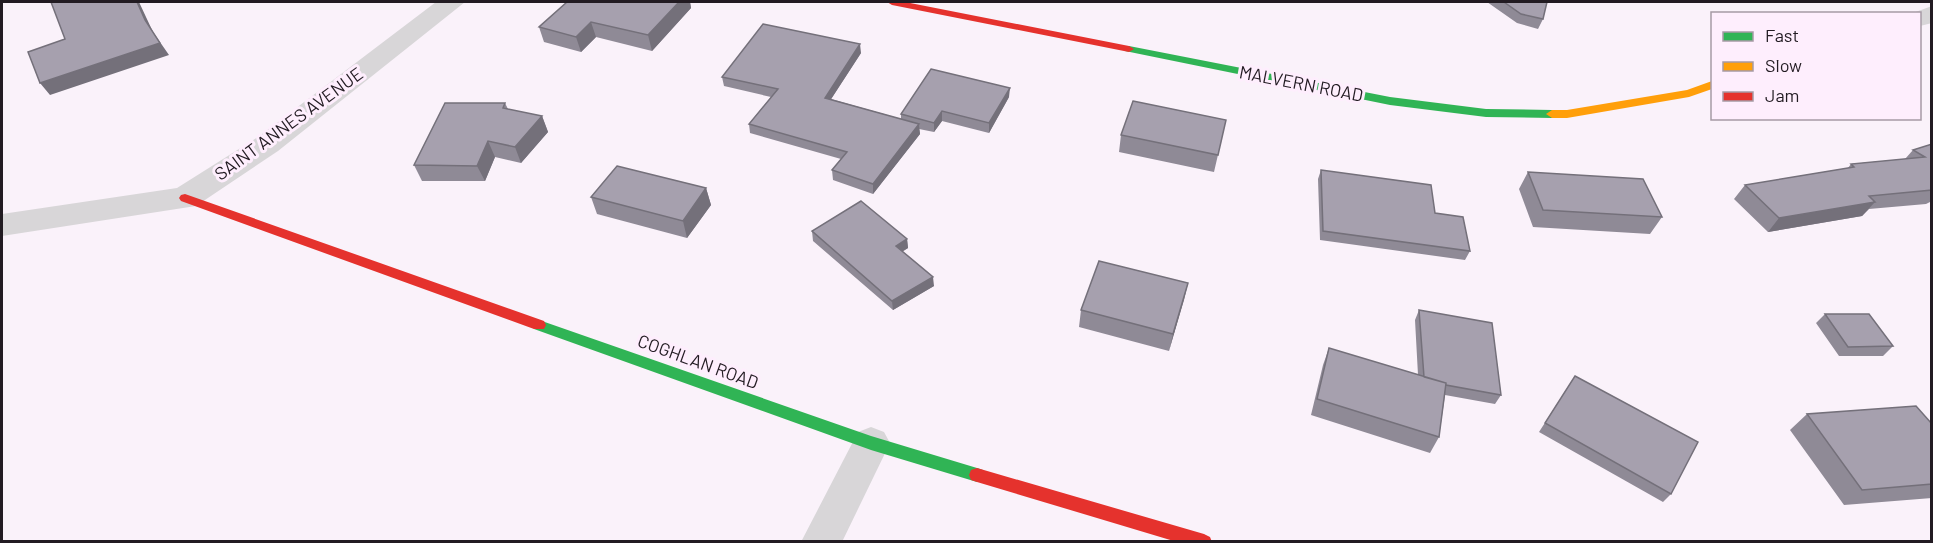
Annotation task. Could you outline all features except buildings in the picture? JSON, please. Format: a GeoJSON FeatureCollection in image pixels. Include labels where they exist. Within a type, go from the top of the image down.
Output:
{"type":"FeatureCollection","features":[{"type":"Feature","properties":{"kind":"street","name":"SAINT ANNES AVENUE"},"geometry":{"type":"LineString","coordinates":[[2,225],[185,198],[268,144],[452,2]]}},
{"type":"Feature","properties":{"kind":"street","name":"MALVERN ROAD"},"geometry":{"type":"LineString","coordinates":[[892,2],[1390,101],[1486,113],[1567,114],[1689,93],[1711,86]]}},
{"type":"Feature","properties":{"kind":"street","name":"COGHLAN ROAD"},"geometry":{"type":"LineString","coordinates":[[185,198],[871,443],[1204,542]]}},
{"type":"Feature","properties":{"kind":"street"},"geometry":{"type":"LineString","coordinates":[[821,542],[871,443]]}},
{"type":"Feature","properties":{"kind":"traffic: fast"},"geometry":{"type":"LineString","coordinates":[[1129,49],[1390,101],[1486,113],[1552,114]]}},
{"type":"Feature","properties":{"kind":"traffic: fast"},"geometry":{"type":"LineString","coordinates":[[539,325],[871,443],[977,475]]}},
{"type":"Feature","properties":{"kind":"traffic: slow"},"geometry":{"type":"LineString","coordinates":[[1552,114],[1567,114],[1689,93],[1711,85]]}},
{"type":"Feature","properties":{"kind":"traffic: jam"},"geometry":{"type":"LineString","coordinates":[[892,2],[1129,49]]}},
{"type":"Feature","properties":{"kind":"traffic: jam"},"geometry":{"type":"LineString","coordinates":[[185,198],[539,325]]}},
{"type":"Feature","properties":{"kind":"traffic: jam"},"geometry":{"type":"LineString","coordinates":[[977,475],[1204,542]]}}]}
